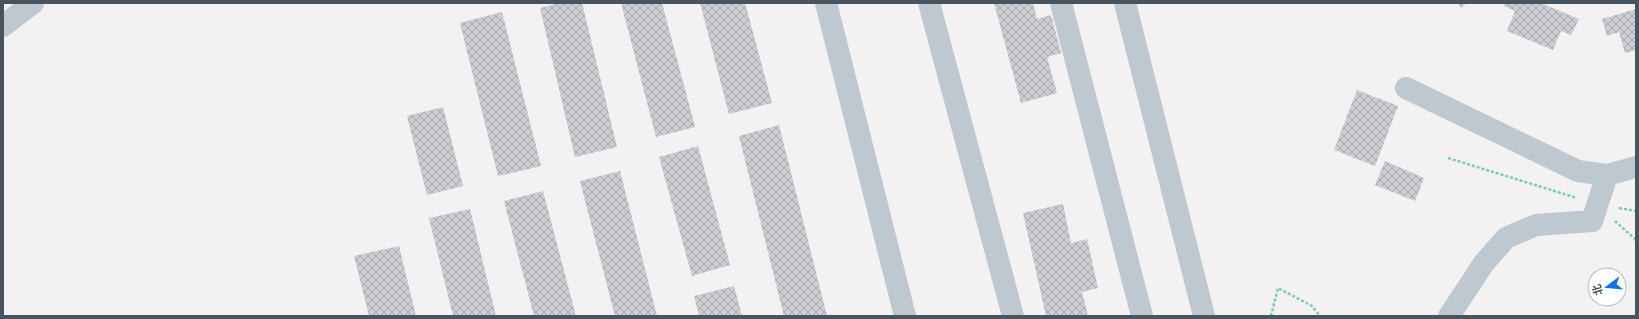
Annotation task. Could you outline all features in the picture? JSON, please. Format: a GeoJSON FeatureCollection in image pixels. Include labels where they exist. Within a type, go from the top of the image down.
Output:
{"type":"FeatureCollection","features":[{"type":"Feature","properties":{"kind":"street"},"geometry":{"type":"LineString","coordinates":[[3,26],[33,3]]}},
{"type":"Feature","properties":{"kind":"street"},"geometry":{"type":"LineString","coordinates":[[826,3],[905,316]]}},
{"type":"Feature","properties":{"kind":"street"},"geometry":{"type":"LineString","coordinates":[[929,3],[1013,316]]}},
{"type":"Feature","properties":{"kind":"street"},"geometry":{"type":"LineString","coordinates":[[1061,3],[1142,316]]}},
{"type":"Feature","properties":{"kind":"street"},"geometry":{"type":"LineString","coordinates":[[1125,3],[1204,316]]}},
{"type":"Feature","properties":{"kind":"street"},"geometry":{"type":"LineString","coordinates":[[1406,88],[1578,171],[1607,175],[1636,167]]}},
{"type":"Feature","properties":{"kind":"street"},"geometry":{"type":"LineString","coordinates":[[1449,316],[1484,263],[1506,238],[1536,225],[1592,221],[1607,175]]}},
{"type":"Feature","properties":{"kind":"path"},"geometry":{"type":"LineString","coordinates":[[1448,158],[1597,204],[1636,211]]}},
{"type":"Feature","properties":{"kind":"path"},"geometry":{"type":"LineString","coordinates":[[1271,316],[1278,288],[1312,306],[1320,316]]}},
{"type":"Feature","properties":{"kind":"building"},"geometry":{"type":"Polygon","coordinates":[[[560,3],[582,3],[617,147],[575,157],[540,8],[560,3]]]}},
{"type":"Feature","properties":{"kind":"building"},"geometry":{"type":"Polygon","coordinates":[[[621,3],[662,3],[695,127],[656,137],[621,3]]]}},
{"type":"Feature","properties":{"kind":"building"},"geometry":{"type":"Polygon","coordinates":[[[700,3],[745,3],[772,103],[729,114],[700,3]]]}},
{"type":"Feature","properties":{"kind":"building"},"geometry":{"type":"Polygon","coordinates":[[[994,3],[1033,3],[1037,19],[1051,15],[1061,53],[1047,57],[1057,93],[1021,103],[994,3]]]}},
{"type":"Feature","properties":{"kind":"building"},"geometry":{"type":"Polygon","coordinates":[[[1458,3],[1467,3],[1461,8],[1458,3]]]}},
{"type":"Feature","properties":{"kind":"building"},"geometry":{"type":"Polygon","coordinates":[[[1505,3],[1541,3],[1579,19],[1571,35],[1561,31],[1553,50],[1507,31],[1515,11],[1504,6],[1505,3]]]}},
{"type":"Feature","properties":{"kind":"building"},"geometry":{"type":"Polygon","coordinates":[[[1636,9],[1636,50],[1625,53],[1619,32],[1607,36],[1602,19],[1636,9]]]}},
{"type":"Feature","properties":{"kind":"building"},"geometry":{"type":"Polygon","coordinates":[[[502,12],[541,166],[498,176],[460,23],[502,12]]]}},
{"type":"Feature","properties":{"kind":"building"},"geometry":{"type":"Polygon","coordinates":[[[1357,90],[1398,106],[1375,166],[1334,150],[1357,90]]]}},
{"type":"Feature","properties":{"kind":"building"},"geometry":{"type":"Polygon","coordinates":[[[443,107],[463,186],[427,195],[407,116],[443,107]]]}},
{"type":"Feature","properties":{"kind":"building"},"geometry":{"type":"Polygon","coordinates":[[[779,125],[827,316],[784,316],[739,136],[779,125]]]}},
{"type":"Feature","properties":{"kind":"building"},"geometry":{"type":"Polygon","coordinates":[[[698,146],[730,265],[692,276],[659,157],[698,146]]]}},
{"type":"Feature","properties":{"kind":"building"},"geometry":{"type":"Polygon","coordinates":[[[1385,161],[1424,178],[1415,201],[1375,185],[1385,161]]]}},
{"type":"Feature","properties":{"kind":"building"},"geometry":{"type":"Polygon","coordinates":[[[620,171],[657,316],[615,316],[580,181],[620,171]]]}},
{"type":"Feature","properties":{"kind":"building"},"geometry":{"type":"Polygon","coordinates":[[[543,191],[576,316],[534,316],[504,201],[543,191]]]}},
{"type":"Feature","properties":{"kind":"building"},"geometry":{"type":"Polygon","coordinates":[[[1063,204],[1071,243],[1087,239],[1098,288],[1082,292],[1088,316],[1046,316],[1023,213],[1063,204]]]}},
{"type":"Feature","properties":{"kind":"building"},"geometry":{"type":"Polygon","coordinates":[[[470,209],[496,316],[453,316],[429,218],[470,209]]]}},
{"type":"Feature","properties":{"kind":"building"},"geometry":{"type":"Polygon","coordinates":[[[399,246],[416,316],[369,316],[354,256],[399,246]]]}},
{"type":"Feature","properties":{"kind":"building"},"geometry":{"type":"Polygon","coordinates":[[[734,286],[742,316],[699,316],[694,296],[734,286]]]}}]}
